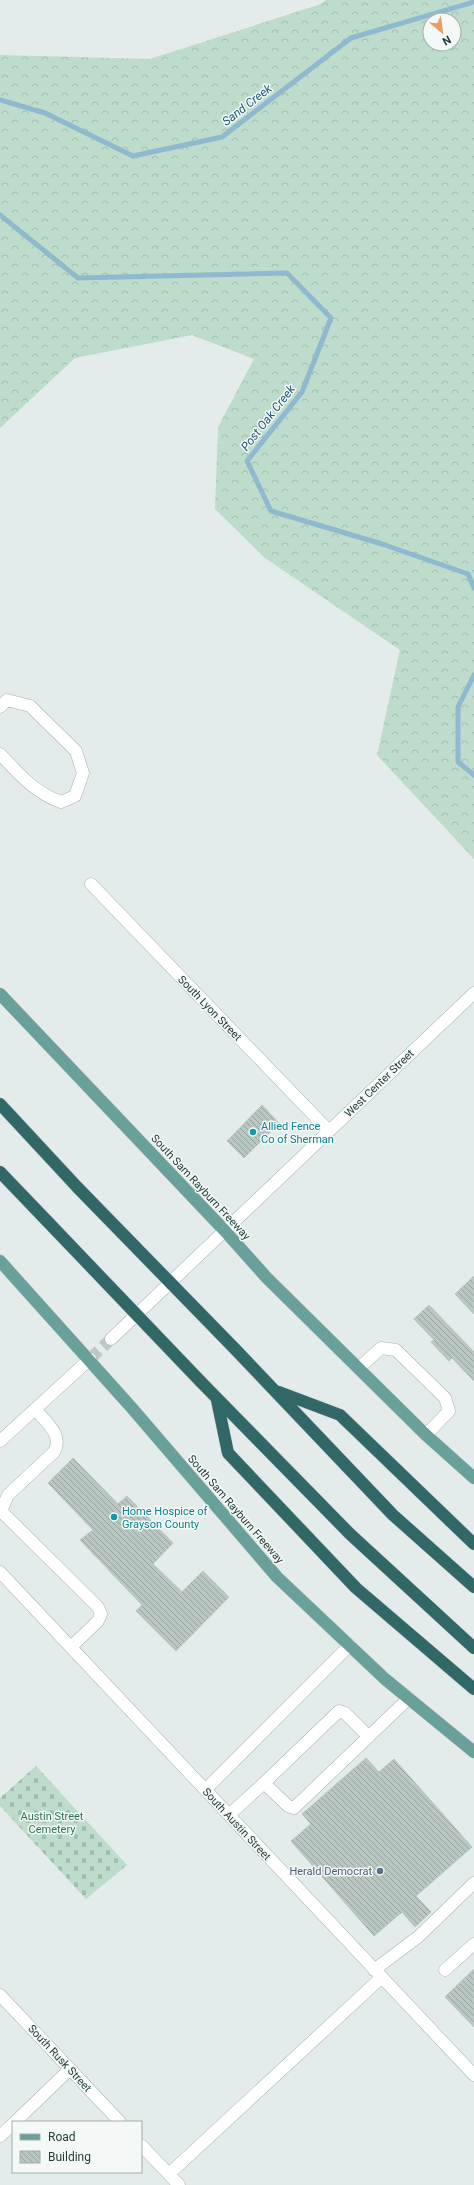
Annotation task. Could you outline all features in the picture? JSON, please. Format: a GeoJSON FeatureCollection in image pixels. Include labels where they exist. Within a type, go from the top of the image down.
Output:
{"type":"FeatureCollection","features":[{"type":"Feature","properties":{"kind":"highway"},"geometry":{"type":"LineString","coordinates":[[0,1104],[78,1188],[276,1390],[394,1515],[474,1586]]}},
{"type":"Feature","properties":{"kind":"highway"},"geometry":{"type":"LineString","coordinates":[[0,1172],[217,1400],[350,1534],[474,1648]]}},
{"type":"Feature","properties":{"kind":"highway"},"geometry":{"type":"LineString","coordinates":[[276,1390],[340,1415],[474,1544]]}},
{"type":"Feature","properties":{"kind":"highway"},"geometry":{"type":"LineString","coordinates":[[217,1400],[228,1453],[356,1588],[474,1689]]}},
{"type":"Feature","properties":{"kind":"main road","name":"South Sam Rayburn Freeway"},"geometry":{"type":"LineString","coordinates":[[0,994],[225,1231],[266,1277],[426,1435],[474,1478]]}},
{"type":"Feature","properties":{"kind":"main road","name":"South Sam Rayburn Freeway"},"geometry":{"type":"LineString","coordinates":[[0,1261],[90,1359],[277,1577],[409,1698],[474,1752]]}},
{"type":"Feature","properties":{"kind":"street"},"geometry":{"type":"LineString","coordinates":[[0,707],[7,700],[30,706],[76,751],[83,773],[75,796],[61,802],[50,798],[34,789],[0,754]]}},
{"type":"Feature","properties":{"kind":"street","name":"South Lyon Street"},"geometry":{"type":"LineString","coordinates":[[91,884],[328,1132]]}},
{"type":"Feature","properties":{"kind":"street","name":"West Center Street"},"geometry":{"type":"LineString","coordinates":[[111,1339],[474,993]]}},
{"type":"Feature","properties":{"kind":"street"},"geometry":{"type":"LineString","coordinates":[[359,1368],[381,1348],[396,1350],[445,1398],[449,1410],[426,1435]]}},
{"type":"Feature","properties":{"kind":"street"},"geometry":{"type":"LineString","coordinates":[[0,1441],[90,1359]]}},
{"type":"Feature","properties":{"kind":"street"},"geometry":{"type":"LineString","coordinates":[[34,1409],[50,1426],[57,1437],[58,1445],[54,1452],[8,1495],[1,1512],[98,1607],[101,1614],[98,1621],[71,1647]]}},
{"type":"Feature","properties":{"kind":"street","name":"South Austin Street"},"geometry":{"type":"LineString","coordinates":[[0,1572],[474,2075]]}},
{"type":"Feature","properties":{"kind":"street"},"geometry":{"type":"LineString","coordinates":[[205,1790],[350,1645]]}},
{"type":"Feature","properties":{"kind":"street"},"geometry":{"type":"LineString","coordinates":[[264,1783],[288,1806],[294,1808],[409,1698]]}},
{"type":"Feature","properties":{"kind":"street"},"geometry":{"type":"LineString","coordinates":[[229,1815],[339,1711],[345,1713],[369,1737]]}},
{"type":"Feature","properties":{"kind":"street"},"geometry":{"type":"LineString","coordinates":[[169,2174],[474,1883]]}},
{"type":"Feature","properties":{"kind":"street"},"geometry":{"type":"LineString","coordinates":[[445,1970],[474,1944]]}},
{"type":"Feature","properties":{"kind":"street","name":"South Rusk Street"},"geometry":{"type":"LineString","coordinates":[[0,1995],[119,2121]]}},
{"type":"Feature","properties":{"kind":"street"},"geometry":{"type":"LineString","coordinates":[[16,2121],[70,2069]]}},
{"type":"Feature","properties":{"kind":"street"},"geometry":{"type":"LineString","coordinates":[[0,2136],[12,2125]]}},
{"type":"Feature","properties":{"kind":"street"},"geometry":{"type":"LineString","coordinates":[[142,2146],[179,2185]]}},
{"type":"Feature","properties":{"kind":"green space"},"geometry":{"type":"Polygon","coordinates":[[[326,0],[474,0],[474,859],[377,755],[400,650],[265,558],[215,509],[218,427],[254,359],[192,335],[75,358],[0,428],[0,55],[150,59],[321,4],[326,0]]]}},
{"type":"Feature","properties":{"kind":"green space","name":"Austin Street Cemetery"},"geometry":{"type":"Polygon","coordinates":[[[36,1766],[127,1865],[86,1899],[0,1806],[0,1798],[36,1766]]]}},
{"type":"Feature","properties":{"kind":"building","name":"Allied Fence Co of Sherman"},"geometry":{"type":"Polygon","coordinates":[[[262,1105],[279,1123],[244,1158],[227,1141],[262,1105]]]}},
{"type":"Feature","properties":{"kind":"building"},"geometry":{"type":"Polygon","coordinates":[[[474,1276],[474,1314],[455,1294],[474,1276]]]}},
{"type":"Feature","properties":{"kind":"building"},"geometry":{"type":"Polygon","coordinates":[[[429,1305],[474,1352],[474,1381],[452,1358],[449,1361],[431,1342],[434,1340],[414,1319],[429,1305]]]}},
{"type":"Feature","properties":{"kind":"building"},"geometry":{"type":"Polygon","coordinates":[[[73,1458],[118,1504],[127,1496],[173,1543],[153,1564],[182,1592],[203,1571],[229,1597],[176,1651],[136,1611],[142,1605],[80,1540],[93,1530],[48,1483],[73,1458]]]}},
{"type":"Feature","properties":{"kind":"building","name":"Herald Democrat"},"geometry":{"type":"Polygon","coordinates":[[[366,1758],[379,1772],[394,1759],[472,1847],[416,1896],[431,1912],[415,1927],[402,1912],[374,1936],[291,1841],[311,1824],[302,1814],[366,1758]]]}},
{"type":"Feature","properties":{"kind":"building"},"geometry":{"type":"Polygon","coordinates":[[[474,1969],[474,2027],[445,1997],[474,1969]]]}},
{"type":"Feature","properties":{"kind":"waterway","name":"Sand Creek"},"geometry":{"type":"LineString","coordinates":[[0,100],[45,113],[133,156],[222,137],[351,38],[474,2]]}},
{"type":"Feature","properties":{"kind":"waterway","name":"Post Oak Creek"},"geometry":{"type":"LineString","coordinates":[[0,215],[78,278],[287,273],[331,318],[302,392],[247,461],[271,511],[382,544],[468,574],[474,588]]}},
{"type":"Feature","properties":{"kind":"waterway","name":"Post Oak Creek"},"geometry":{"type":"LineString","coordinates":[[474,675],[458,707],[458,762],[474,775]]}},
{"type":"Feature","properties":{"kind":"tunnel"},"geometry":{"type":"LineString","coordinates":[[90,1359],[111,1339]]}},
{"type":"Feature","properties":{"kind":"place","name":"Allied Fence Co of Sherman"},"geometry":{"type":"Point","coordinates":[253,1132]}},
{"type":"Feature","properties":{"kind":"place","name":"Home Hospice of Grayson County"},"geometry":{"type":"Point","coordinates":[114,1517]}},
{"type":"Feature","properties":{"kind":"place","name":"Herald Democrat"},"geometry":{"type":"Point","coordinates":[380,1871]}}]}
